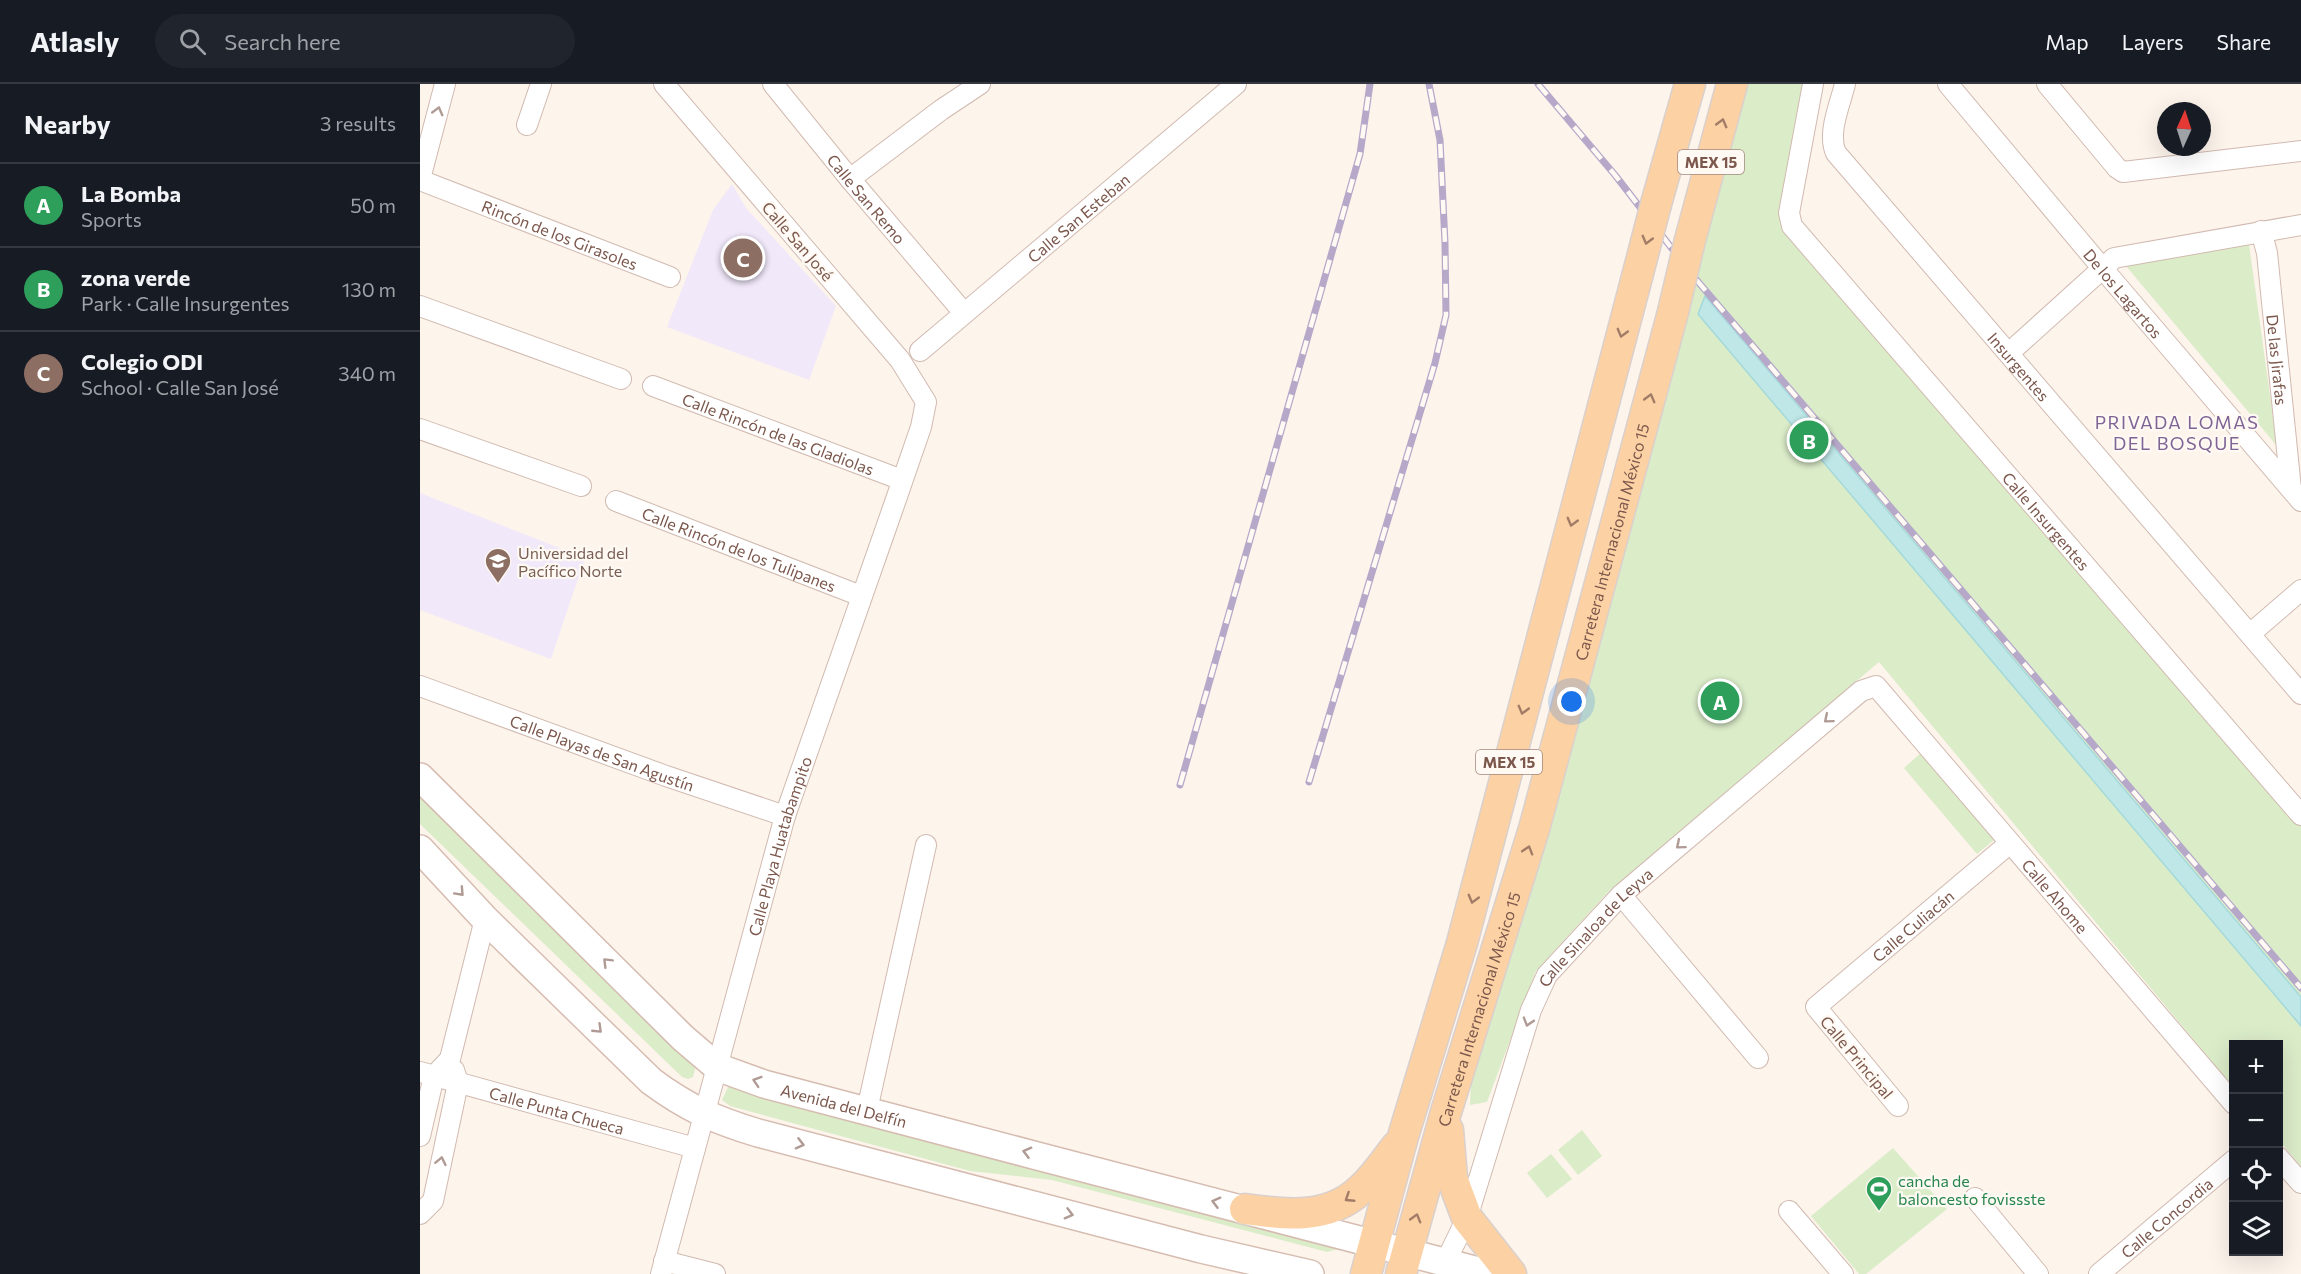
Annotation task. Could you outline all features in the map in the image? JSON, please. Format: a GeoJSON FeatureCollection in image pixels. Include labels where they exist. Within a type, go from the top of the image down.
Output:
{"type":"FeatureCollection","features":[{"type":"Feature","properties":{"kind":"main road","name":"MEX 15"},"geometry":{"type":"LineString","coordinates":[[1366,1274],[1402,1140],[1462,943],[1656,204],[1690,84]]}},
{"type":"Feature","properties":{"kind":"main road","name":"Carretera Internacional México 15"},"geometry":{"type":"LineString","coordinates":[[1403,1264],[1446,1112],[1534,829],[1732,84]]}},
{"type":"Feature","properties":{"kind":"main road"},"geometry":{"type":"LineString","coordinates":[[1446,1112],[1452,1178],[1467,1218],[1511,1274]]}},
{"type":"Feature","properties":{"kind":"main road"},"geometry":{"type":"LineString","coordinates":[[1245,1209],[1277,1214],[1308,1214],[1336,1206],[1360,1191],[1402,1140]]}},
{"type":"Feature","properties":{"kind":"street"},"geometry":{"type":"LineString","coordinates":[[420,180],[445,84]]}},
{"type":"Feature","properties":{"kind":"street"},"geometry":{"type":"LineString","coordinates":[[527,125],[541,84]]}},
{"type":"Feature","properties":{"kind":"street","name":"Calle San José"},"geometry":{"type":"LineString","coordinates":[[664,84],[900,360],[926,402]]}},
{"type":"Feature","properties":{"kind":"street","name":"Calle San Remo"},"geometry":{"type":"LineString","coordinates":[[773,84],[850,179],[964,312]]}},
{"type":"Feature","properties":{"kind":"street"},"geometry":{"type":"LineString","coordinates":[[850,179],[941,110],[980,84]]}},
{"type":"Feature","properties":{"kind":"street","name":"Calle San Esteban"},"geometry":{"type":"LineString","coordinates":[[921,351],[964,312],[1236,84]]}},
{"type":"Feature","properties":{"kind":"street","name":"Calle Insurgentes"},"geometry":{"type":"LineString","coordinates":[[1813,84],[1789,213],[1792,226],[2301,815]]}},
{"type":"Feature","properties":{"kind":"street","name":"Insurgentes"},"geometry":{"type":"LineString","coordinates":[[1845,84],[1833,132],[1832,144],[1836,153],[2301,694]]}},
{"type":"Feature","properties":{"kind":"street","name":"De los Lagartos"},"geometry":{"type":"LineString","coordinates":[[1948,84],[2296,495]]}},
{"type":"Feature","properties":{"kind":"street"},"geometry":{"type":"LineString","coordinates":[[2047,84],[2117,168],[2123,172],[2301,151]]}},
{"type":"Feature","properties":{"kind":"street","name":"Rincón de los Girasoles"},"geometry":{"type":"LineString","coordinates":[[420,180],[670,277]]}},
{"type":"Feature","properties":{"kind":"street"},"geometry":{"type":"LineString","coordinates":[[2009,353],[2114,258],[2301,225]]}},
{"type":"Feature","properties":{"kind":"street","name":"De las Jirafas"},"geometry":{"type":"LineString","coordinates":[[2261,231],[2267,253],[2296,495]]}},
{"type":"Feature","properties":{"kind":"street"},"geometry":{"type":"LineString","coordinates":[[420,306],[621,379]]}},
{"type":"Feature","properties":{"kind":"street","name":"Calle Rincón de las Gladiolas"},"geometry":{"type":"LineString","coordinates":[[653,386],[902,480]]}},
{"type":"Feature","properties":{"kind":"street","name":"Calle Playa Huatabampito"},"geometry":{"type":"LineString","coordinates":[[663,1268],[785,816],[921,427],[926,402]]}},
{"type":"Feature","properties":{"kind":"street"},"geometry":{"type":"LineString","coordinates":[[420,429],[581,486]]}},
{"type":"Feature","properties":{"kind":"street","name":"Calle Rincón de los Tulipanes"},"geometry":{"type":"LineString","coordinates":[[616,501],[861,596]]}},
{"type":"Feature","properties":{"kind":"street"},"geometry":{"type":"LineString","coordinates":[[2250,634],[2301,590]]}},
{"type":"Feature","properties":{"kind":"street","name":"Calle Playas de San Agustín"},"geometry":{"type":"LineString","coordinates":[[420,686],[674,779],[785,816]]}},
{"type":"Feature","properties":{"kind":"street","name":"Calle Ahome"},"geometry":{"type":"LineString","coordinates":[[1876,686],[2229,1098]]}},
{"type":"Feature","properties":{"kind":"street","name":"Calle Sinaloa de Leyva"},"geometry":{"type":"LineString","coordinates":[[1445,1263],[1467,1218],[1539,991],[1547,975],[1621,895],[1861,691],[1876,686]]}},
{"type":"Feature","properties":{"kind":"street","name":"Avenida del Delfín"},"geometry":{"type":"LineString","coordinates":[[420,777],[683,1038],[717,1067],[764,1084],[1245,1209],[1373,1245]]}},
{"type":"Feature","properties":{"kind":"street","name":"Calle Culiacán"},"geometry":{"type":"LineString","coordinates":[[1816,1007],[2010,843]]}},
{"type":"Feature","properties":{"kind":"street"},"geometry":{"type":"LineString","coordinates":[[867,1110],[926,846]]}},
{"type":"Feature","properties":{"kind":"street"},"geometry":{"type":"LineString","coordinates":[[420,849],[485,919],[651,1081],[676,1100],[704,1115],[758,1133],[1201,1249],[1310,1274]]}},
{"type":"Feature","properties":{"kind":"street"},"geometry":{"type":"LineString","coordinates":[[1621,895],[1758,1058]]}},
{"type":"Feature","properties":{"kind":"street"},"geometry":{"type":"LineString","coordinates":[[424,1204],[458,1083],[450,1059],[485,919]]}},
{"type":"Feature","properties":{"kind":"street","name":"Calle Principal"},"geometry":{"type":"LineString","coordinates":[[1816,1007],[1898,1106]]}},
{"type":"Feature","properties":{"kind":"street"},"geometry":{"type":"LineString","coordinates":[[420,1137],[427,1074],[450,1059]]}},
{"type":"Feature","properties":{"kind":"street","name":"Calle Punta Chueca"},"geometry":{"type":"LineString","coordinates":[[427,1074],[695,1148]]}},
{"type":"Feature","properties":{"kind":"street"},"geometry":{"type":"LineString","coordinates":[[2283,1163],[2301,1183]]}},
{"type":"Feature","properties":{"kind":"street","name":"Calle Concordia"},"geometry":{"type":"LineString","coordinates":[[2099,1274],[2229,1164]]}},
{"type":"Feature","properties":{"kind":"street"},"geometry":{"type":"LineString","coordinates":[[1975,1198],[2038,1274]]}},
{"type":"Feature","properties":{"kind":"street"},"geometry":{"type":"LineString","coordinates":[[1789,1211],[1843,1274]]}},
{"type":"Feature","properties":{"kind":"street"},"geometry":{"type":"LineString","coordinates":[[1373,1245],[1403,1264],[1445,1263],[1490,1274]]}},
{"type":"Feature","properties":{"kind":"street"},"geometry":{"type":"LineString","coordinates":[[663,1268],[715,1274]]}},
{"type":"Feature","properties":{"kind":"shaded area"},"geometry":{"type":"Polygon","coordinates":[[[732,184],[746,208],[836,306],[809,380],[667,327],[713,210],[732,184]]]}},
{"type":"Feature","properties":{"kind":"shaded area","name":"Universidad del Pacífico Norte"},"geometry":{"type":"Polygon","coordinates":[[[420,493],[585,558],[551,659],[420,610],[420,493]]]}},
{"type":"Feature","properties":{"kind":"green space"},"geometry":{"type":"Polygon","coordinates":[[[1744,84],[1805,84],[1779,219],[2301,821],[2301,1167],[2283,1145],[2283,1040],[2229,1040],[2229,1082],[1879,662],[1609,891],[1536,971],[1487,1102],[1470,1105],[1471,1082],[1744,84]]]}},
{"type":"Feature","properties":{"kind":"green space"},"geometry":{"type":"Polygon","coordinates":[[[2248,237],[2277,446],[2121,260],[2248,237]]]}},
{"type":"Feature","properties":{"kind":"green space"},"geometry":{"type":"Polygon","coordinates":[[[1924,750],[1999,836],[1977,854],[1904,768],[1924,750]]]}},
{"type":"Feature","properties":{"kind":"green space"},"geometry":{"type":"Polygon","coordinates":[[[420,788],[696,1065],[693,1077],[688,1079],[682,1077],[420,824],[420,788]]]}},
{"type":"Feature","properties":{"kind":"green space"},"geometry":{"type":"Polygon","coordinates":[[[729,1085],[1332,1242],[1338,1249],[1327,1252],[1052,1180],[970,1171],[730,1106],[722,1100],[729,1085]]]}},
{"type":"Feature","properties":{"kind":"green space"},"geometry":{"type":"Polygon","coordinates":[[[1582,1130],[1602,1156],[1578,1175],[1558,1150],[1582,1130]]]}},
{"type":"Feature","properties":{"kind":"green space"},"geometry":{"type":"Polygon","coordinates":[[[1893,1148],[1947,1209],[1866,1274],[1859,1274],[1811,1216],[1893,1148]]]}},
{"type":"Feature","properties":{"kind":"green space"},"geometry":{"type":"Polygon","coordinates":[[[1551,1154],[1572,1179],[1547,1198],[1527,1173],[1551,1154]]]}},
{"type":"Feature","properties":{"kind":"water"},"geometry":{"type":"Polygon","coordinates":[[[1705,296],[2301,997],[2301,1026],[1698,314],[1705,296]]]}},
{"type":"Feature","properties":{"kind":"railway"},"geometry":{"type":"LineString","coordinates":[[1180,785],[1360,154],[1370,84]]}},
{"type":"Feature","properties":{"kind":"railway"},"geometry":{"type":"LineString","coordinates":[[1309,782],[1435,363],[1446,315],[1440,140],[1429,84]]}},
{"type":"Feature","properties":{"kind":"railway"},"geometry":{"type":"LineString","coordinates":[[1538,84],[1615,175],[1694,277],[2301,988]]}},
{"type":"Feature","properties":{"kind":"place","name":"Colegio ODI"},"geometry":{"type":"Point","coordinates":[743,258]}},
{"type":"Feature","properties":{"kind":"place","name":"zona verde"},"geometry":{"type":"Point","coordinates":[1809,440]}},
{"type":"Feature","properties":{"kind":"place","name":"Universidad del Pacífico Norte"},"geometry":{"type":"Point","coordinates":[498,584]}},
{"type":"Feature","properties":{"kind":"place","name":"La Bomba"},"geometry":{"type":"Point","coordinates":[1720,701]}},
{"type":"Feature","properties":{"kind":"place","name":"cancha de baloncesto fovissste"},"geometry":{"type":"Point","coordinates":[1879,1212]}},
{"type":"Feature","properties":{"kind":"district","name":"PRIVADA LOMAS DEL BOSQUE"},"geometry":{"type":"Point","coordinates":[2177,432]}}]}
